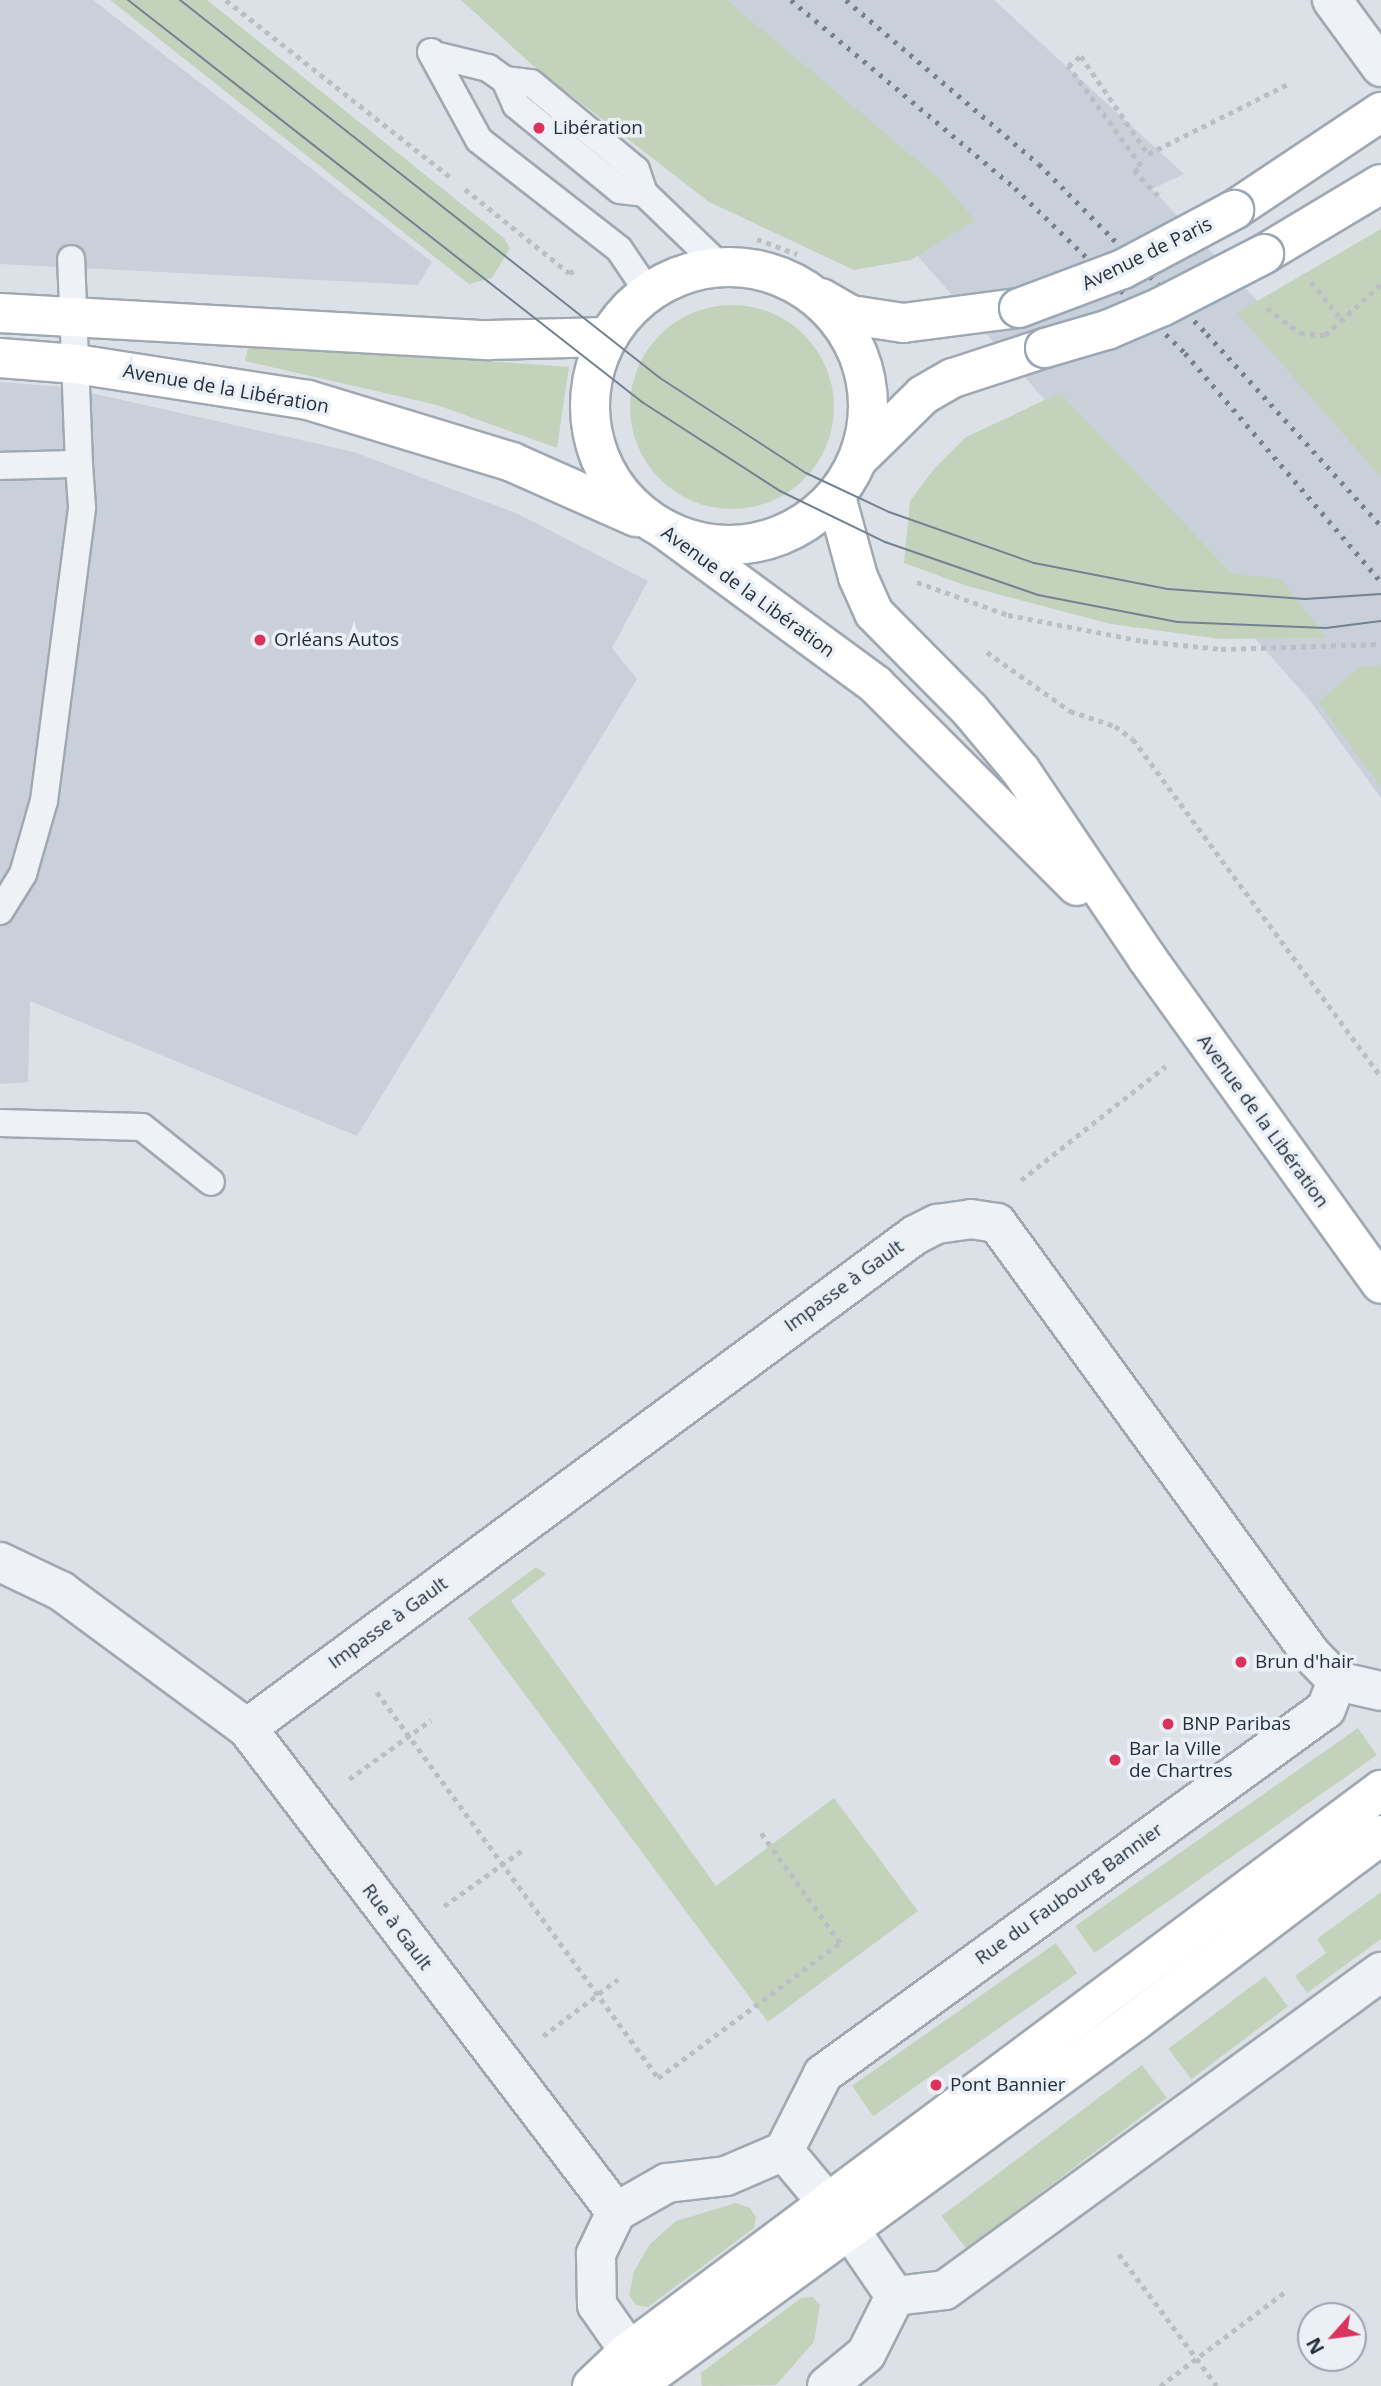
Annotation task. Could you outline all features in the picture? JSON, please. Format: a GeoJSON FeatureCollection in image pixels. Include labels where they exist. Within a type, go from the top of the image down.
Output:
{"type":"FeatureCollection","features":[{"type":"Feature","properties":{"kind":"main road","name":"Avenue de Paris"},"geometry":{"type":"LineString","coordinates":[[808,291],[851,315],[904,323],[1019,308],[1123,269],[1234,210],[1381,112]]}},
{"type":"Feature","properties":{"kind":"main road"},"geometry":{"type":"LineString","coordinates":[[859,458],[869,412],[863,365],[842,323],[808,291],[766,272],[721,267],[683,274],[648,292],[608,337],[596,366],[590,404],[592,432],[609,477],[633,507],[664,529],[703,544],[746,545],[787,534],[836,497],[859,458],[923,395],[953,378],[1107,330],[1161,307],[1264,254],[1381,184]]}},
{"type":"Feature","properties":{"kind":"main road"},"geometry":{"type":"LineString","coordinates":[[0,313],[488,340],[608,337]]}},
{"type":"Feature","properties":{"kind":"main road","name":"Avenue de la Libération"},"geometry":{"type":"LineString","coordinates":[[0,358],[76,364],[308,400],[393,422],[512,462],[664,529],[876,685],[1147,958]]}},
{"type":"Feature","properties":{"kind":"main road","name":"Avenue de la Libération"},"geometry":{"type":"LineString","coordinates":[[836,497],[858,577],[874,613],[970,710],[1021,771],[1147,958],[1381,1284]]}},
{"type":"Feature","properties":{"kind":"main road"},"geometry":{"type":"LineString","coordinates":[[592,2386],[641,2376],[1381,1790]]}},
{"type":"Feature","properties":{"kind":"main road"},"geometry":{"type":"LineString","coordinates":[[839,2217],[1381,1835]]}},
{"type":"Feature","properties":{"kind":"street"},"geometry":{"type":"LineString","coordinates":[[1332,0],[1381,67]]}},
{"type":"Feature","properties":{"kind":"street","name":"Impasse à Gault"},"geometry":{"type":"LineString","coordinates":[[247,1728],[915,1235],[937,1224],[971,1219],[997,1223],[1311,1654],[1337,1681]]}},
{"type":"Feature","properties":{"kind":"street","name":"Rue à Gault"},"geometry":{"type":"LineString","coordinates":[[0,1562],[61,1591],[247,1728],[616,2212]]}},
{"type":"Feature","properties":{"kind":"street"},"geometry":{"type":"LineString","coordinates":[[1337,1681],[1381,1691]]}},
{"type":"Feature","properties":{"kind":"street","name":"Rue du Faubourg Bannier"},"geometry":{"type":"LineString","coordinates":[[784,2151],[823,2074],[1326,1709],[1337,1681]]}},
{"type":"Feature","properties":{"kind":"street"},"geometry":{"type":"LineString","coordinates":[[895,2295],[945,2290],[965,2277],[1381,1972]]}},
{"type":"Feature","properties":{"kind":"street"},"geometry":{"type":"LineString","coordinates":[[641,2376],[597,2305],[596,2254],[616,2212],[667,2183],[726,2176],[784,2151],[839,2217],[895,2295]]}},
{"type":"Feature","properties":{"kind":"street"},"geometry":{"type":"LineString","coordinates":[[827,2386],[866,2354],[895,2295]]}},
{"type":"Feature","properties":{"kind":"lane"},"geometry":{"type":"LineString","coordinates":[[648,292],[619,249],[478,140],[433,54],[488,68],[505,80],[516,106],[620,190],[645,193],[721,267]]}},
{"type":"Feature","properties":{"kind":"lane"},"geometry":{"type":"LineString","coordinates":[[0,911],[23,874],[44,801],[82,507],[71,259]]}},
{"type":"Feature","properties":{"kind":"lane"},"geometry":{"type":"LineString","coordinates":[[0,466],[79,464]]}},
{"type":"Feature","properties":{"kind":"lane"},"geometry":{"type":"LineString","coordinates":[[0,1123],[142,1127],[211,1182]]}},
{"type":"Feature","properties":{"kind":"path"},"geometry":{"type":"LineString","coordinates":[[226,0],[569,273]]}},
{"type":"Feature","properties":{"kind":"path"},"geometry":{"type":"LineString","coordinates":[[1134,171],[1141,166],[1068,66],[1081,56],[1148,154],[1288,84]]}},
{"type":"Feature","properties":{"kind":"path"},"geometry":{"type":"LineString","coordinates":[[1305,274],[1344,322],[1381,284]]}},
{"type":"Feature","properties":{"kind":"path"},"geometry":{"type":"LineString","coordinates":[[914,580],[934,591],[1007,615],[1143,640],[1221,649],[1337,649],[1381,644]]}},
{"type":"Feature","properties":{"kind":"path"},"geometry":{"type":"LineString","coordinates":[[982,649],[1070,711],[1115,726],[1133,739],[1381,1076]]}},
{"type":"Feature","properties":{"kind":"path"},"geometry":{"type":"LineString","coordinates":[[971,1219],[1174,1060]]}},
{"type":"Feature","properties":{"kind":"path"},"geometry":{"type":"LineString","coordinates":[[372,1684],[658,2078],[840,1943],[760,1832]]}},
{"type":"Feature","properties":{"kind":"path"},"geometry":{"type":"LineString","coordinates":[[338,1787],[431,1720]]}},
{"type":"Feature","properties":{"kind":"path"},"geometry":{"type":"LineString","coordinates":[[440,1909],[524,1849]]}},
{"type":"Feature","properties":{"kind":"path"},"geometry":{"type":"LineString","coordinates":[[536,2041],[618,1979]]}},
{"type":"Feature","properties":{"kind":"path"},"geometry":{"type":"LineString","coordinates":[[1119,2254],[1217,2386]]}},
{"type":"Feature","properties":{"kind":"path"},"geometry":{"type":"LineString","coordinates":[[1160,2386],[1286,2291]]}},
{"type":"Feature","properties":{"kind":"shaded area"},"geometry":{"type":"Polygon","coordinates":[[[0,0],[93,0],[432,262],[418,285],[0,264],[0,0]]]}},
{"type":"Feature","properties":{"kind":"shaded area"},"geometry":{"type":"Polygon","coordinates":[[[527,0],[994,0],[1184,174],[1152,189],[1381,432],[1381,798],[1311,702],[870,202],[527,0]]]}},
{"type":"Feature","properties":{"kind":"shaded area"},"geometry":{"type":"Polygon","coordinates":[[[0,382],[64,387],[354,452],[518,514],[648,581],[612,648],[637,679],[357,1136],[30,1001],[28,1082],[0,1084],[0,382]]]}},
{"type":"Feature","properties":{"kind":"green space"},"geometry":{"type":"Polygon","coordinates":[[[110,0],[207,0],[504,238],[510,248],[492,278],[469,284],[110,0]]]}},
{"type":"Feature","properties":{"kind":"green space"},"geometry":{"type":"Polygon","coordinates":[[[461,0],[727,0],[937,177],[975,220],[911,260],[854,270],[709,202],[531,64],[461,0]]]}},
{"type":"Feature","properties":{"kind":"green space"},"geometry":{"type":"Polygon","coordinates":[[[1381,229],[1381,477],[1237,313],[1381,229]]]}},
{"type":"Feature","properties":{"kind":"green space"},"geometry":{"type":"Polygon","coordinates":[[[732,305],[771,312],[804,335],[827,368],[834,407],[827,446],[804,479],[771,502],[732,509],[693,502],[660,479],[637,446],[630,407],[637,368],[660,335],[693,312],[732,305]]]}},
{"type":"Feature","properties":{"kind":"green space"},"geometry":{"type":"Polygon","coordinates":[[[249,344],[569,367],[557,448],[437,405],[245,361],[249,344]]]}},
{"type":"Feature","properties":{"kind":"green space"},"geometry":{"type":"Polygon","coordinates":[[[1060,393],[1232,574],[1281,579],[1326,638],[1220,639],[1111,624],[967,586],[904,563],[910,501],[934,469],[966,437],[1060,393]]]}},
{"type":"Feature","properties":{"kind":"green space"},"geometry":{"type":"Polygon","coordinates":[[[1381,665],[1381,787],[1318,702],[1360,667],[1381,665]]]}},
{"type":"Feature","properties":{"kind":"green space"},"geometry":{"type":"Polygon","coordinates":[[[536,1567],[546,1574],[511,1601],[716,1886],[834,1798],[918,1911],[768,2022],[468,1618],[536,1567]]]}},
{"type":"Feature","properties":{"kind":"green space"},"geometry":{"type":"Polygon","coordinates":[[[1358,1728],[1377,1755],[1094,1953],[1075,1926],[1358,1728]]]}},
{"type":"Feature","properties":{"kind":"green space"},"geometry":{"type":"Polygon","coordinates":[[[1381,1892],[1381,1939],[1307,1993],[1295,1976],[1326,1953],[1317,1939],[1381,1892]]]}},
{"type":"Feature","properties":{"kind":"green space"},"geometry":{"type":"Polygon","coordinates":[[[1056,1943],[1077,1973],[873,2116],[852,2086],[1056,1943]]]}},
{"type":"Feature","properties":{"kind":"green space"},"geometry":{"type":"Polygon","coordinates":[[[1265,1976],[1288,2006],[1191,2079],[1168,2049],[1265,1976]]]}},
{"type":"Feature","properties":{"kind":"green space"},"geometry":{"type":"Polygon","coordinates":[[[1142,2065],[1167,2098],[966,2249],[942,2216],[1142,2065]]]}},
{"type":"Feature","properties":{"kind":"green space"},"geometry":{"type":"Polygon","coordinates":[[[736,2203],[750,2208],[756,2217],[754,2228],[648,2307],[636,2305],[629,2295],[634,2271],[650,2244],[676,2221],[736,2203]]]}},
{"type":"Feature","properties":{"kind":"green space"},"geometry":{"type":"Polygon","coordinates":[[[813,2297],[820,2305],[814,2342],[776,2385],[702,2386],[701,2373],[801,2298],[813,2297]]]}},
{"type":"Feature","properties":{"kind":"tram line"},"geometry":{"type":"LineString","coordinates":[[128,0],[642,402],[780,491],[885,542],[1038,595],[1177,622],[1326,628],[1381,621]]}},
{"type":"Feature","properties":{"kind":"tram line"},"geometry":{"type":"LineString","coordinates":[[180,0],[660,378],[806,473],[889,512],[1034,563],[1168,589],[1305,599],[1381,594]]}},
{"type":"Feature","properties":{"kind":"railway"},"geometry":{"type":"LineString","coordinates":[[791,0],[1015,188],[1185,353],[1381,582]]}},
{"type":"Feature","properties":{"kind":"railway"},"geometry":{"type":"LineString","coordinates":[[846,0],[1039,164],[1207,334],[1381,526]]}},
{"type":"Feature","properties":{"kind":"place","name":"Libération"},"geometry":{"type":"Point","coordinates":[539,128]}},
{"type":"Feature","properties":{"kind":"place","name":"Orléans Autos"},"geometry":{"type":"Point","coordinates":[260,640]}},
{"type":"Feature","properties":{"kind":"place","name":"Brun d'hair"},"geometry":{"type":"Point","coordinates":[1241,1662]}},
{"type":"Feature","properties":{"kind":"place","name":"BNP Paribas"},"geometry":{"type":"Point","coordinates":[1168,1724]}},
{"type":"Feature","properties":{"kind":"place","name":"Bar la Ville de Chartres"},"geometry":{"type":"Point","coordinates":[1115,1760]}},
{"type":"Feature","properties":{"kind":"place","name":"Pont Bannier"},"geometry":{"type":"Point","coordinates":[936,2085]}}]}
